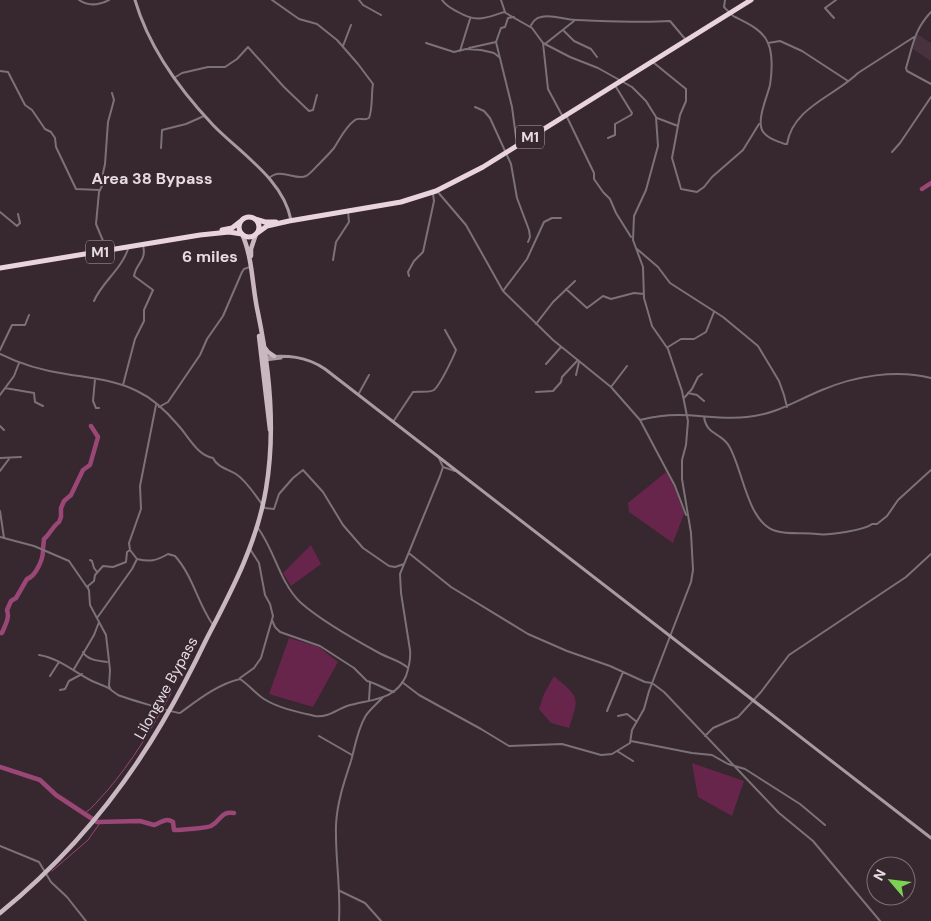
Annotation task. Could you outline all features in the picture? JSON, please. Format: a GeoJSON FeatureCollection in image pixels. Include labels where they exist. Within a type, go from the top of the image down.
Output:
{"type":"FeatureCollection","features":[{"type":"Feature","properties":{"kind":"highway","name":"M1"},"geometry":{"type":"LineString","coordinates":[[200,235],[229,232],[250,237],[267,226],[401,202],[434,191],[468,176],[751,0]]}},
{"type":"Feature","properties":{"kind":"highway","name":"M1"},"geometry":{"type":"LineString","coordinates":[[0,268],[200,235],[232,228],[248,218],[265,222],[290,221]]}},
{"type":"Feature","properties":{"kind":"highway"},"geometry":{"type":"LineString","coordinates":[[254,219],[258,226],[256,234]]}},
{"type":"Feature","properties":{"kind":"highway"},"geometry":{"type":"LineString","coordinates":[[242,221],[239,227],[242,234]]}},
{"type":"Feature","properties":{"kind":"main road"},"geometry":{"type":"LineString","coordinates":[[135,0],[150,39],[174,78],[204,116],[269,178],[290,212],[290,221]]}},
{"type":"Feature","properties":{"kind":"main road","name":"Lilongwe Bypass"},"geometry":{"type":"LineString","coordinates":[[242,234],[246,242],[251,265],[264,358],[271,431]]}},
{"type":"Feature","properties":{"kind":"main road","name":"Lilongwe Bypass"},"geometry":{"type":"LineString","coordinates":[[251,265],[251,248],[256,234]]}},
{"type":"Feature","properties":{"kind":"main road","name":"Lilongwe Bypass"},"geometry":{"type":"LineString","coordinates":[[0,913],[45,872],[91,824],[137,763],[165,709],[214,626],[242,570],[258,527],[269,469],[272,413],[264,358],[264,342],[258,314]]}},
{"type":"Feature","properties":{"kind":"main road"},"geometry":{"type":"LineString","coordinates":[[264,342],[266,351],[274,357]]}},
{"type":"Feature","properties":{"kind":"main road"},"geometry":{"type":"LineString","coordinates":[[264,358],[291,356],[316,363],[931,838]]}},
{"type":"Feature","properties":{"kind":"main road"},"geometry":{"type":"LineString","coordinates":[[267,369],[274,357]]}},
{"type":"Feature","properties":{"kind":"street"},"geometry":{"type":"LineString","coordinates":[[79,0],[92,4],[110,0]]}},
{"type":"Feature","properties":{"kind":"street"},"geometry":{"type":"LineString","coordinates":[[269,178],[277,174],[308,175],[332,150],[355,120],[358,118],[365,120],[370,116],[372,82],[343,46],[317,24],[299,19],[272,0]]}},
{"type":"Feature","properties":{"kind":"street"},"geometry":{"type":"LineString","coordinates":[[359,0],[363,5],[381,16]]}},
{"type":"Feature","properties":{"kind":"street"},"geometry":{"type":"LineString","coordinates":[[442,0],[448,8],[470,19],[488,17],[505,12]]}},
{"type":"Feature","properties":{"kind":"street"},"geometry":{"type":"LineString","coordinates":[[501,0],[505,12],[530,27],[544,43],[570,57],[598,68],[640,93],[656,117],[658,146],[646,190],[634,216],[633,240]]}},
{"type":"Feature","properties":{"kind":"street"},"geometry":{"type":"LineString","coordinates":[[653,61],[656,66],[672,76],[686,89],[686,101],[681,110],[672,158],[681,189],[697,192],[743,150],[760,123],[770,82],[771,57],[768,43],[763,35],[724,7],[725,0]]}},
{"type":"Feature","properties":{"kind":"street"},"geometry":{"type":"LineString","coordinates":[[834,18],[825,8],[836,0]]}},
{"type":"Feature","properties":{"kind":"street"},"geometry":{"type":"LineString","coordinates":[[931,12],[924,18],[914,37],[906,69],[931,84]]}},
{"type":"Feature","properties":{"kind":"street"},"geometry":{"type":"LineString","coordinates":[[530,27],[535,20],[541,17],[555,16],[576,20],[653,23],[670,21],[686,40]]}},
{"type":"Feature","properties":{"kind":"street"},"geometry":{"type":"LineString","coordinates":[[514,17],[508,18],[505,27],[500,28],[496,42],[519,144]]}},
{"type":"Feature","properties":{"kind":"street"},"geometry":{"type":"LineString","coordinates":[[460,51],[470,19]]}},
{"type":"Feature","properties":{"kind":"street"},"geometry":{"type":"LineString","coordinates":[[544,43],[553,39],[564,31],[570,23],[576,20]]}},
{"type":"Feature","properties":{"kind":"street"},"geometry":{"type":"LineString","coordinates":[[343,46],[351,25]]}},
{"type":"Feature","properties":{"kind":"street"},"geometry":{"type":"LineString","coordinates":[[564,31],[574,41],[591,48],[597,57]]}},
{"type":"Feature","properties":{"kind":"street"},"geometry":{"type":"LineString","coordinates":[[760,123],[765,134],[774,140],[787,144],[790,134],[808,109],[848,82],[858,72],[914,37]]}},
{"type":"Feature","properties":{"kind":"street"},"geometry":{"type":"LineString","coordinates":[[768,43],[780,41],[805,52],[848,82]]}},
{"type":"Feature","properties":{"kind":"street"},"geometry":{"type":"LineString","coordinates":[[426,43],[454,52],[496,42]]}},
{"type":"Feature","properties":{"kind":"street"},"geometry":{"type":"LineString","coordinates":[[402,682],[419,696],[509,746],[562,744],[601,756],[617,751],[628,745],[631,741],[632,730],[644,709],[681,603],[689,588],[693,570],[691,533],[682,479],[682,460],[688,431],[684,398],[668,347],[653,329],[644,294],[643,267],[633,240],[616,213],[610,199],[594,179],[594,173],[548,89],[544,43]]}},
{"type":"Feature","properties":{"kind":"street"},"geometry":{"type":"LineString","coordinates":[[174,78],[182,73],[208,67],[228,66],[248,47],[284,87],[309,111],[313,110],[317,95]]}},
{"type":"Feature","properties":{"kind":"street"},"geometry":{"type":"LineString","coordinates":[[466,49],[494,53],[499,57]]}},
{"type":"Feature","properties":{"kind":"street"},"geometry":{"type":"LineString","coordinates":[[0,71],[8,72],[25,105],[32,110],[45,129],[51,132],[55,138],[56,147],[76,189],[100,190]]}},
{"type":"Feature","properties":{"kind":"street"},"geometry":{"type":"LineString","coordinates":[[608,138],[615,134],[616,124],[632,113],[615,84]]}},
{"type":"Feature","properties":{"kind":"street"},"geometry":{"type":"LineString","coordinates":[[107,250],[96,224],[102,186],[108,122],[114,100],[112,93]]}},
{"type":"Feature","properties":{"kind":"street"},"geometry":{"type":"LineString","coordinates":[[892,152],[931,97]]}},
{"type":"Feature","properties":{"kind":"street"},"geometry":{"type":"LineString","coordinates":[[474,107],[487,114],[511,164],[517,198],[529,230],[530,237],[528,242]]}},
{"type":"Feature","properties":{"kind":"street"},"geometry":{"type":"LineString","coordinates":[[161,148],[162,130],[204,116]]}},
{"type":"Feature","properties":{"kind":"street"},"geometry":{"type":"LineString","coordinates":[[656,117],[678,126]]}},
{"type":"Feature","properties":{"kind":"street"},"geometry":{"type":"LineString","coordinates":[[409,276],[408,272],[414,261],[423,252],[435,198],[434,191]]}},
{"type":"Feature","properties":{"kind":"street"},"geometry":{"type":"LineString","coordinates":[[434,191],[466,225],[503,291],[536,324],[611,387],[640,420],[675,486],[688,517]]}},
{"type":"Feature","properties":{"kind":"street"},"geometry":{"type":"LineString","coordinates":[[333,260],[336,242],[349,222],[348,211]]}},
{"type":"Feature","properties":{"kind":"street"},"geometry":{"type":"LineString","coordinates":[[0,212],[17,226],[20,223],[18,214]]}},
{"type":"Feature","properties":{"kind":"street"},"geometry":{"type":"LineString","coordinates":[[503,291],[527,259],[544,222],[552,218],[561,218]]}},
{"type":"Feature","properties":{"kind":"street"},"geometry":{"type":"LineString","coordinates":[[122,386],[135,339],[144,321],[144,310],[153,292],[152,288],[134,276],[145,255],[143,245]]}},
{"type":"Feature","properties":{"kind":"street"},"geometry":{"type":"LineString","coordinates":[[94,301],[98,292],[115,270],[121,266],[128,247]]}},
{"type":"Feature","properties":{"kind":"street"},"geometry":{"type":"LineString","coordinates":[[636,248],[658,267],[668,282],[743,332],[761,349],[779,381],[787,407]]}},
{"type":"Feature","properties":{"kind":"street"},"geometry":{"type":"LineString","coordinates":[[159,407],[168,402],[200,355],[207,339],[223,316],[242,272],[251,265]]}},
{"type":"Feature","properties":{"kind":"street"},"geometry":{"type":"LineString","coordinates":[[536,324],[553,302],[576,281]]}},
{"type":"Feature","properties":{"kind":"street"},"geometry":{"type":"LineString","coordinates":[[566,289],[587,308],[604,296],[610,299],[634,293],[644,294]]}},
{"type":"Feature","properties":{"kind":"street"},"geometry":{"type":"LineString","coordinates":[[668,347],[681,339],[694,339],[706,332],[714,312]]}},
{"type":"Feature","properties":{"kind":"street"},"geometry":{"type":"LineString","coordinates":[[0,350],[12,325],[25,325],[29,315]]}},
{"type":"Feature","properties":{"kind":"street"},"geometry":{"type":"LineString","coordinates":[[393,422],[413,392],[434,390],[442,377],[456,350],[445,330]]}},
{"type":"Feature","properties":{"kind":"street"},"geometry":{"type":"LineString","coordinates":[[546,364],[561,346]]}},
{"type":"Feature","properties":{"kind":"street"},"geometry":{"type":"LineString","coordinates":[[0,354],[52,372],[95,379],[122,386],[145,396],[178,425],[203,455],[213,458],[216,463],[238,476],[248,485],[265,508],[274,509],[279,494],[292,478],[303,470],[323,492],[343,525],[363,548],[389,566],[404,564]]}},
{"type":"Feature","properties":{"kind":"street"},"geometry":{"type":"LineString","coordinates":[[576,375],[578,361]]}},
{"type":"Feature","properties":{"kind":"street"},"geometry":{"type":"LineString","coordinates":[[536,392],[553,391],[561,382],[562,377],[578,361]]}},
{"type":"Feature","properties":{"kind":"street"},"geometry":{"type":"LineString","coordinates":[[0,395],[14,376],[19,362]]}},
{"type":"Feature","properties":{"kind":"street"},"geometry":{"type":"LineString","coordinates":[[611,387],[627,366]]}},
{"type":"Feature","properties":{"kind":"street"},"geometry":{"type":"LineString","coordinates":[[684,398],[702,374]]}},
{"type":"Feature","properties":{"kind":"street"},"geometry":{"type":"LineString","coordinates":[[640,420],[676,415],[748,417],[772,413],[820,391],[852,381],[897,374],[921,375],[931,378]]}},
{"type":"Feature","properties":{"kind":"street"},"geometry":{"type":"LineString","coordinates":[[358,395],[369,375]]}},
{"type":"Feature","properties":{"kind":"street"},"geometry":{"type":"LineString","coordinates":[[95,379],[94,403],[96,408],[99,408]]}},
{"type":"Feature","properties":{"kind":"street"},"geometry":{"type":"LineString","coordinates":[[5,388],[34,393],[34,402],[42,406]]}},
{"type":"Feature","properties":{"kind":"street"},"geometry":{"type":"LineString","coordinates":[[688,393],[696,395],[704,401]]}},
{"type":"Feature","properties":{"kind":"street"},"geometry":{"type":"LineString","coordinates":[[88,588],[94,581],[97,572],[103,566],[113,567],[126,562],[127,552],[130,550],[130,538],[141,509],[140,486],[156,405]]}},
{"type":"Feature","properties":{"kind":"street"},"geometry":{"type":"LineString","coordinates":[[704,417],[708,429],[713,434],[720,436],[730,447],[757,515],[765,525],[774,530],[794,534],[807,533],[829,536],[867,528],[872,524],[877,524],[887,516],[898,500],[931,470]]}},
{"type":"Feature","properties":{"kind":"street"},"geometry":{"type":"LineString","coordinates":[[0,426],[4,430]]}},
{"type":"Feature","properties":{"kind":"street"},"geometry":{"type":"LineString","coordinates":[[240,679],[274,705],[315,716],[326,716],[344,707],[383,697],[394,692],[402,682],[408,668],[410,650],[400,579],[404,564],[410,554],[443,467],[438,456]]}},
{"type":"Feature","properties":{"kind":"street"},"geometry":{"type":"LineString","coordinates":[[0,458],[21,457]]}},
{"type":"Feature","properties":{"kind":"street"},"geometry":{"type":"LineString","coordinates":[[0,470],[10,458]]}},
{"type":"Feature","properties":{"kind":"street"},"geometry":{"type":"LineString","coordinates":[[443,467],[458,472]]}},
{"type":"Feature","properties":{"kind":"street"},"geometry":{"type":"LineString","coordinates":[[0,511],[4,538]]}},
{"type":"Feature","properties":{"kind":"street"},"geometry":{"type":"LineString","coordinates":[[258,527],[284,581],[301,603],[346,633],[383,654],[404,663],[408,668]]}},
{"type":"Feature","properties":{"kind":"street"},"geometry":{"type":"LineString","coordinates":[[0,537],[34,546],[66,559],[88,588],[90,606],[108,642],[110,689]]}},
{"type":"Feature","properties":{"kind":"street"},"geometry":{"type":"LineString","coordinates":[[130,550],[137,558],[150,561],[158,560],[168,554],[175,556],[186,572],[207,617],[214,626]]}},
{"type":"Feature","properties":{"kind":"street"},"geometry":{"type":"LineString","coordinates":[[38,655],[46,656],[74,669],[122,697],[177,714],[180,713],[206,695],[240,679],[256,666],[260,658],[272,620],[272,611],[265,595],[259,563],[250,550]]}},
{"type":"Feature","properties":{"kind":"street"},"geometry":{"type":"LineString","coordinates":[[410,554],[451,587],[528,634],[652,683],[670,697],[779,813],[812,841],[880,921]]}},
{"type":"Feature","properties":{"kind":"street"},"geometry":{"type":"LineString","coordinates":[[705,736],[713,728],[738,717],[788,655],[906,577],[931,554]]}},
{"type":"Feature","properties":{"kind":"street"},"geometry":{"type":"LineString","coordinates":[[97,618],[135,565],[137,558]]}},
{"type":"Feature","properties":{"kind":"street"},"geometry":{"type":"LineString","coordinates":[[90,560],[97,572]]}},
{"type":"Feature","properties":{"kind":"street"},"geometry":{"type":"LineString","coordinates":[[272,620],[280,632],[320,646],[354,668],[363,679],[394,692]]}},
{"type":"Feature","properties":{"kind":"street"},"geometry":{"type":"LineString","coordinates":[[74,669],[94,635],[99,622]]}},
{"type":"Feature","properties":{"kind":"street"},"geometry":{"type":"LineString","coordinates":[[83,652],[88,657],[99,662],[108,662]]}},
{"type":"Feature","properties":{"kind":"street"},"geometry":{"type":"LineString","coordinates":[[50,676],[59,662]]}},
{"type":"Feature","properties":{"kind":"street"},"geometry":{"type":"LineString","coordinates":[[606,711],[623,672]]}},
{"type":"Feature","properties":{"kind":"street"},"geometry":{"type":"LineString","coordinates":[[60,690],[65,689],[69,681],[82,674]]}},
{"type":"Feature","properties":{"kind":"street"},"geometry":{"type":"LineString","coordinates":[[369,700],[370,682]]}},
{"type":"Feature","properties":{"kind":"street"},"geometry":{"type":"LineString","coordinates":[[339,921],[340,902],[336,825],[345,778],[364,720],[383,697]]}},
{"type":"Feature","properties":{"kind":"street"},"geometry":{"type":"LineString","coordinates":[[618,716],[627,714],[637,722]]}},
{"type":"Feature","properties":{"kind":"street"},"geometry":{"type":"LineString","coordinates":[[319,736],[352,755]]}},
{"type":"Feature","properties":{"kind":"street"},"geometry":{"type":"LineString","coordinates":[[631,741],[712,755],[732,765],[753,772],[800,804],[825,825]]}},
{"type":"Feature","properties":{"kind":"street"},"geometry":{"type":"LineString","coordinates":[[617,751],[633,761]]}},
{"type":"Feature","properties":{"kind":"street"},"geometry":{"type":"LineString","coordinates":[[0,846],[36,860],[42,866],[53,885],[86,921]]}},
{"type":"Feature","properties":{"kind":"street"},"geometry":{"type":"LineString","coordinates":[[339,891],[365,903],[382,921]]}},
{"type":"Feature","properties":{"kind":"shaded area"},"geometry":{"type":"Polygon","coordinates":[[[917,34],[931,43],[931,61],[913,49],[914,38],[917,34]]]}},
{"type":"Feature","properties":{"kind":"shaded area"},"geometry":{"type":"Polygon","coordinates":[[[666,472],[675,489],[684,514],[673,543],[629,512],[628,503],[666,472]]]}},
{"type":"Feature","properties":{"kind":"shaded area"},"geometry":{"type":"Polygon","coordinates":[[[311,545],[321,564],[291,586],[283,573],[311,545]]]}},
{"type":"Feature","properties":{"kind":"shaded area"},"geometry":{"type":"Polygon","coordinates":[[[289,638],[319,647],[338,662],[313,707],[269,694],[289,638]]]}},
{"type":"Feature","properties":{"kind":"shaded area"},"geometry":{"type":"Polygon","coordinates":[[[554,676],[573,693],[575,698],[575,709],[569,728],[551,723],[539,709],[544,694],[554,676]]]}},
{"type":"Feature","properties":{"kind":"shaded area"},"geometry":{"type":"Polygon","coordinates":[[[692,763],[744,781],[732,816],[698,797],[692,763]]]}},
{"type":"Feature","properties":{"kind":"waterway"},"geometry":{"type":"LineString","coordinates":[[922,189],[931,183]]}},
{"type":"Feature","properties":{"kind":"waterway"},"geometry":{"type":"LineString","coordinates":[[43,549],[44,539],[59,522],[64,501],[71,495],[83,470],[90,465],[98,437],[91,426]]}},
{"type":"Feature","properties":{"kind":"waterway"},"geometry":{"type":"LineString","coordinates":[[0,633],[2,633],[7,622],[7,610],[11,601],[16,598],[27,579],[36,571],[43,551]]}},
{"type":"Feature","properties":{"kind":"waterway"},"geometry":{"type":"LineString","coordinates":[[85,813],[125,769],[171,693]]}},
{"type":"Feature","properties":{"kind":"waterway"},"geometry":{"type":"LineString","coordinates":[[0,767],[40,780],[56,795],[97,822],[140,821],[154,825],[168,820],[173,822],[174,830],[182,830],[211,826],[226,813],[234,813]]}},
{"type":"Feature","properties":{"kind":"waterway"},"geometry":{"type":"LineString","coordinates":[[52,871],[88,840],[100,823]]}},
{"type":"Feature","properties":{"kind":"district","name":"Area 38 Bypass"},"geometry":{"type":"Point","coordinates":[152,178]}},
{"type":"Feature","properties":{"kind":"district","name":"6 miles"},"geometry":{"type":"Point","coordinates":[210,256]}}]}
